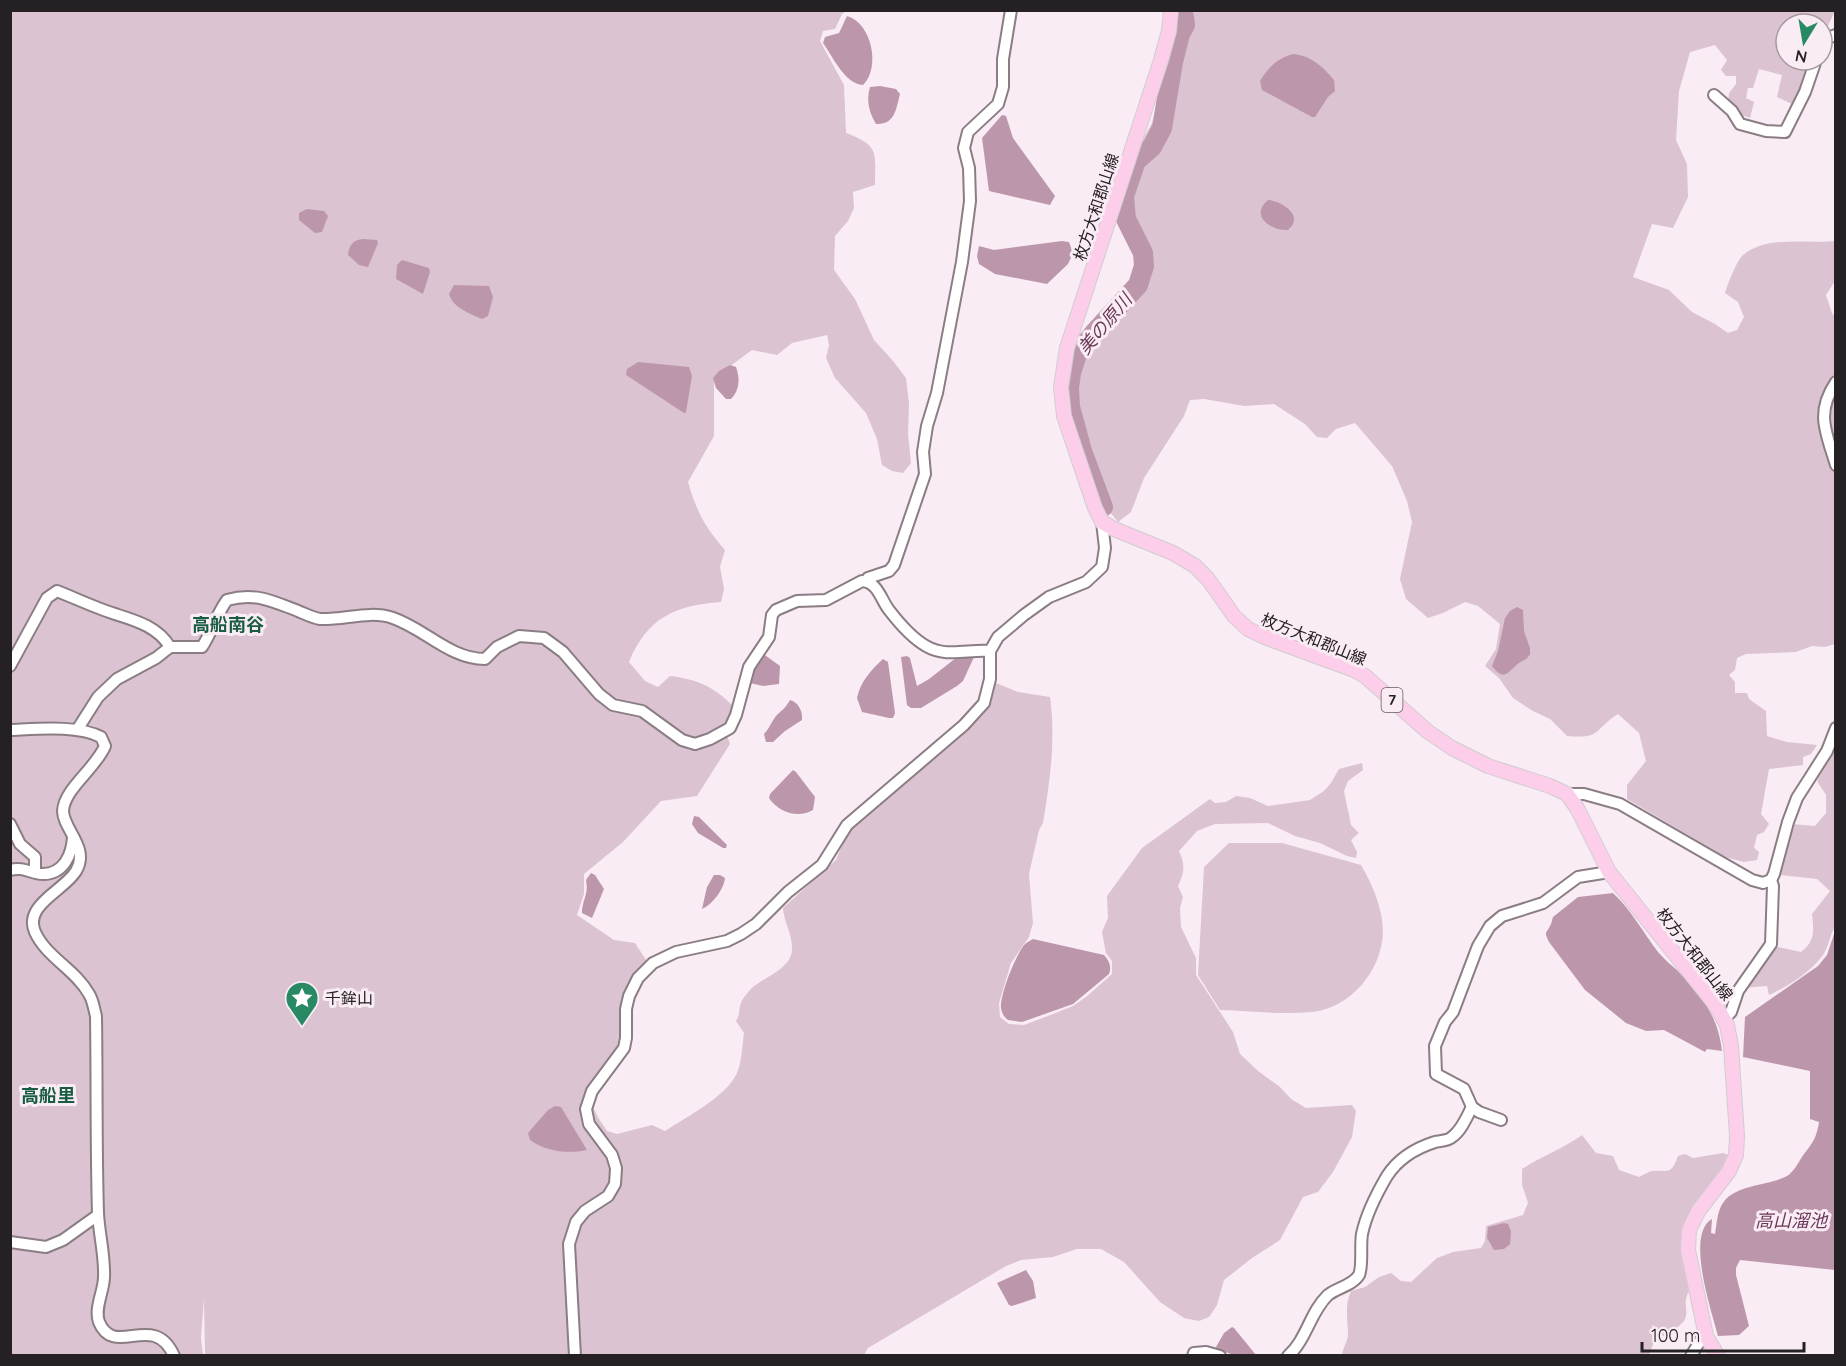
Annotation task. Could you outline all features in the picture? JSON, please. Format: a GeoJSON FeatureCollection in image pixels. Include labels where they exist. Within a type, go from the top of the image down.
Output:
{"type":"FeatureCollection","features":[{"type":"Feature","properties":{"kind":"main road","name":"枚方大和郡山線"},"geometry":{"type":"LineString","coordinates":[[1171,10],[1169,31],[1161,60],[1067,348],[1061,387],[1064,416],[1095,508],[1102,522],[1114,530],[1173,553],[1195,566],[1208,579],[1234,616],[1248,629],[1354,670],[1365,676],[1427,731],[1452,748],[1488,766],[1550,786],[1567,794],[1577,808],[1609,872],[1715,1004],[1727,1025],[1731,1046],[1737,1136],[1736,1155],[1729,1171],[1699,1210],[1689,1230],[1688,1250],[1706,1336],[1718,1356]]}},
{"type":"Feature","properties":{"kind":"street"},"geometry":{"type":"LineString","coordinates":[[868,578],[889,571],[894,565],[925,474],[923,452],[927,426],[937,393],[963,262],[969,211],[969,168],[964,148],[968,132],[998,104],[1003,87],[1004,59],[1011,10]]}},
{"type":"Feature","properties":{"kind":"street"},"geometry":{"type":"LineString","coordinates":[[1714,95],[1732,111],[1740,124],[1766,131],[1785,132],[1812,72]]}},
{"type":"Feature","properties":{"kind":"street"},"geometry":{"type":"LineString","coordinates":[[1836,382],[1826,397],[1823,410],[1824,424],[1836,465]]}},
{"type":"Feature","properties":{"kind":"street"},"geometry":{"type":"LineString","coordinates":[[575,1356],[569,1244],[580,1216],[608,1196],[615,1184],[616,1168],[612,1155],[589,1124],[586,1109],[592,1091],[624,1048],[629,996],[638,978],[653,963],[676,952],[727,941],[741,934],[756,924],[788,892],[822,865],[847,825],[964,725],[984,703],[990,679],[990,651],[998,637],[1049,597],[1086,582],[1102,567],[1105,548],[1102,522]]}},
{"type":"Feature","properties":{"kind":"street"},"geometry":{"type":"LineString","coordinates":[[77,730],[98,697],[117,679],[156,658],[170,647],[202,647],[210,636],[219,611],[227,600],[247,595],[267,599],[317,619],[368,614],[388,616],[418,629],[454,652],[476,659],[485,659],[506,641],[519,636],[544,638],[562,652],[599,694],[613,705],[642,711],[682,740],[695,744],[730,728],[736,715],[749,667],[769,637],[772,615],[784,604],[796,600],[826,600],[862,581],[867,582],[878,591],[888,609],[900,623],[925,646],[939,652],[990,651]]}},
{"type":"Feature","properties":{"kind":"street"},"geometry":{"type":"LineString","coordinates":[[10,666],[47,598],[57,591],[116,614],[132,617],[164,636],[170,647]]}},
{"type":"Feature","properties":{"kind":"street"},"geometry":{"type":"LineString","coordinates":[[1724,1019],[1731,1012],[1738,991],[1771,944],[1773,886],[1771,880],[1797,798],[1827,751],[1836,728]]}},
{"type":"Feature","properties":{"kind":"street"},"geometry":{"type":"LineString","coordinates":[[10,730],[77,730],[101,737],[105,746],[100,758],[81,778],[66,799],[63,813],[78,846],[80,865],[73,877],[38,908],[34,916],[34,930],[42,944],[79,980],[90,996],[96,1016],[98,1215],[105,1277],[99,1305],[99,1322],[109,1334],[123,1338],[145,1334],[158,1336],[171,1348],[174,1356]]}},
{"type":"Feature","properties":{"kind":"street"},"geometry":{"type":"LineString","coordinates":[[1567,794],[1584,794],[1620,804],[1752,880],[1763,883],[1771,880]]}},
{"type":"Feature","properties":{"kind":"street"},"geometry":{"type":"LineString","coordinates":[[10,824],[20,844],[34,857],[35,871]]}},
{"type":"Feature","properties":{"kind":"street"},"geometry":{"type":"LineString","coordinates":[[10,870],[22,869],[42,874],[63,866],[69,858],[73,834]]}},
{"type":"Feature","properties":{"kind":"street"},"geometry":{"type":"LineString","coordinates":[[1501,1120],[1479,1112],[1472,1107],[1464,1089],[1436,1074],[1435,1046],[1445,1022],[1453,1012],[1478,946],[1490,926],[1502,916],[1543,903],[1578,877],[1609,872]]}},
{"type":"Feature","properties":{"kind":"street"},"geometry":{"type":"LineString","coordinates":[[1288,1356],[1298,1346],[1316,1310],[1329,1295],[1355,1280],[1360,1274],[1362,1235],[1368,1215],[1388,1175],[1400,1161],[1412,1152],[1452,1138],[1472,1107]]}},
{"type":"Feature","properties":{"kind":"street"},"geometry":{"type":"LineString","coordinates":[[10,1242],[46,1247],[63,1240],[98,1215]]}},
{"type":"Feature","properties":{"kind":"street"},"geometry":{"type":"LineString","coordinates":[[1691,1356],[1706,1336]]}},
{"type":"Feature","properties":{"kind":"street"},"geometry":{"type":"LineString","coordinates":[[1193,1356],[1194,1353],[1206,1352],[1220,1356]]}},
{"type":"Feature","properties":{"kind":"shaded area"},"geometry":{"type":"Polygon","coordinates":[[[10,11],[847,11],[842,14],[835,29],[823,31],[820,41],[844,85],[846,133],[870,146],[875,157],[875,185],[853,192],[854,208],[848,221],[835,236],[834,270],[855,299],[874,340],[906,378],[911,463],[903,473],[892,471],[882,465],[877,439],[866,413],[835,378],[826,358],[829,345],[827,335],[792,343],[777,355],[752,350],[714,378],[714,436],[688,482],[702,518],[725,550],[720,567],[724,589],[721,602],[690,606],[654,624],[644,634],[629,662],[645,681],[658,687],[670,676],[679,677],[704,684],[725,698],[732,705],[730,720],[724,726],[730,744],[697,796],[661,801],[623,842],[584,874],[584,894],[577,915],[614,940],[635,943],[648,963],[637,970],[631,979],[626,997],[621,1038],[596,1088],[594,1110],[607,1131],[617,1134],[652,1125],[665,1131],[704,1106],[731,1083],[741,1060],[744,1033],[736,1021],[740,1005],[752,988],[782,967],[790,957],[791,940],[783,908],[836,860],[847,833],[863,815],[959,738],[982,714],[991,703],[996,683],[1018,692],[1050,697],[1052,713],[1050,776],[1043,823],[1039,830],[1029,874],[1033,923],[1029,937],[1011,963],[999,1003],[1000,1017],[1009,1024],[1024,1025],[1073,1006],[1112,974],[1112,961],[1106,953],[1102,932],[1108,918],[1107,896],[1142,848],[1210,799],[1215,803],[1226,802],[1236,796],[1250,798],[1268,806],[1310,800],[1324,791],[1339,769],[1362,763],[1363,770],[1348,781],[1344,791],[1351,825],[1359,833],[1351,840],[1357,852],[1356,858],[1320,843],[1295,836],[1268,823],[1215,824],[1197,831],[1179,851],[1183,868],[1178,886],[1183,897],[1180,908],[1181,927],[1196,958],[1196,975],[1233,1032],[1240,1054],[1291,1099],[1306,1108],[1352,1105],[1356,1111],[1352,1137],[1333,1172],[1318,1192],[1303,1197],[1280,1240],[1224,1280],[1217,1305],[1209,1317],[1199,1321],[1184,1318],[1160,1302],[1124,1262],[1101,1249],[1077,1249],[1053,1257],[1021,1260],[1006,1266],[868,1348],[864,1355],[205,1355],[204,1298],[201,1338],[203,1355],[11,1355],[10,11]]]}},
{"type":"Feature","properties":{"kind":"shaded area"},"geometry":{"type":"Polygon","coordinates":[[[1195,11],[1835,11],[1834,13],[1774,12],[1774,72],[1806,72],[1794,105],[1777,97],[1782,75],[1759,69],[1753,88],[1748,88],[1746,98],[1754,102],[1750,118],[1739,114],[1728,102],[1729,93],[1736,84],[1736,76],[1726,76],[1721,70],[1727,60],[1715,45],[1690,52],[1679,91],[1676,140],[1687,164],[1688,197],[1673,228],[1652,224],[1633,277],[1669,290],[1692,312],[1728,333],[1737,330],[1744,317],[1738,302],[1725,293],[1735,267],[1743,255],[1753,249],[1775,243],[1835,241],[1835,281],[1826,295],[1836,318],[1835,644],[1825,647],[1812,646],[1796,652],[1746,654],[1737,658],[1735,670],[1729,675],[1735,682],[1735,693],[1747,693],[1749,699],[1766,711],[1767,736],[1787,742],[1817,745],[1811,754],[1803,757],[1803,765],[1769,769],[1761,814],[1769,824],[1764,832],[1757,835],[1754,848],[1759,852],[1757,860],[1744,862],[1725,857],[1627,799],[1627,785],[1646,761],[1639,733],[1618,714],[1592,735],[1567,736],[1550,719],[1513,698],[1499,678],[1485,666],[1496,649],[1500,624],[1478,606],[1465,602],[1428,618],[1406,599],[1400,579],[1412,522],[1407,501],[1392,466],[1355,423],[1336,429],[1327,438],[1317,437],[1305,424],[1274,404],[1244,406],[1204,399],[1190,400],[1184,416],[1144,478],[1131,512],[1118,522],[1106,507],[1070,397],[1073,373],[1081,357],[1129,301],[1144,277],[1149,260],[1144,247],[1124,218],[1123,189],[1136,152],[1152,123],[1174,48],[1195,11]]]}},
{"type":"Feature","properties":{"kind":"shaded area"},"geometry":{"type":"Polygon","coordinates":[[[1835,750],[1836,925],[1823,955],[1798,978],[1769,995],[1767,986],[1743,988],[1773,946],[1801,952],[1809,944],[1813,935],[1812,914],[1830,891],[1817,879],[1780,875],[1791,824],[1815,826],[1826,813],[1826,795],[1817,781],[1835,750]]]}},
{"type":"Feature","properties":{"kind":"shaded area"},"geometry":{"type":"Polygon","coordinates":[[[1229,843],[1282,843],[1361,865],[1379,905],[1383,936],[1374,967],[1365,980],[1342,1002],[1327,1009],[1301,1013],[1220,1010],[1198,975],[1204,867],[1229,843]]]}},
{"type":"Feature","properties":{"kind":"shaded area"},"geometry":{"type":"Polygon","coordinates":[[[1582,1135],[1596,1153],[1613,1156],[1619,1170],[1639,1177],[1652,1171],[1671,1169],[1678,1156],[1685,1154],[1693,1158],[1723,1153],[1729,1155],[1727,1164],[1682,1250],[1689,1291],[1686,1299],[1685,1319],[1676,1328],[1654,1342],[1649,1355],[1342,1356],[1348,1336],[1347,1308],[1351,1291],[1365,1287],[1379,1277],[1391,1273],[1401,1281],[1411,1282],[1437,1258],[1453,1252],[1481,1248],[1485,1241],[1486,1226],[1523,1215],[1528,1203],[1522,1185],[1522,1169],[1582,1135]]]}},
{"type":"Feature","properties":{"kind":"water"},"geometry":{"type":"Polygon","coordinates":[[[847,16],[856,20],[863,27],[871,47],[872,68],[863,85],[845,75],[823,43],[825,37],[839,33],[847,16]]]}},
{"type":"Feature","properties":{"kind":"water"},"geometry":{"type":"Polygon","coordinates":[[[1294,54],[1317,63],[1334,80],[1335,91],[1328,97],[1315,117],[1262,90],[1260,81],[1274,63],[1294,54]]]}},
{"type":"Feature","properties":{"kind":"water"},"geometry":{"type":"Polygon","coordinates":[[[870,87],[896,89],[900,94],[891,119],[882,124],[876,124],[870,111],[868,97],[870,87]]]}},
{"type":"Feature","properties":{"kind":"water"},"geometry":{"type":"Polygon","coordinates":[[[1002,115],[1006,116],[1013,138],[1055,196],[1050,205],[989,191],[982,138],[1002,115]]]}},
{"type":"Feature","properties":{"kind":"water"},"geometry":{"type":"Polygon","coordinates":[[[1268,200],[1279,203],[1290,210],[1294,220],[1288,230],[1275,228],[1261,217],[1263,206],[1268,200]]]}},
{"type":"Feature","properties":{"kind":"water"},"geometry":{"type":"Polygon","coordinates":[[[307,209],[324,211],[328,216],[322,232],[315,233],[299,220],[299,213],[307,209]]]}},
{"type":"Feature","properties":{"kind":"water"},"geometry":{"type":"Polygon","coordinates":[[[363,239],[377,240],[378,243],[368,267],[359,265],[348,255],[352,244],[363,239]]]}},
{"type":"Feature","properties":{"kind":"water"},"geometry":{"type":"Polygon","coordinates":[[[1069,242],[1073,253],[1068,264],[1047,284],[995,274],[979,264],[977,256],[979,246],[994,250],[1069,242]]]}},
{"type":"Feature","properties":{"kind":"water"},"geometry":{"type":"Polygon","coordinates":[[[402,260],[429,268],[430,272],[423,294],[396,279],[397,265],[402,260]]]}},
{"type":"Feature","properties":{"kind":"water"},"geometry":{"type":"Polygon","coordinates":[[[454,285],[489,286],[493,297],[488,316],[482,319],[454,303],[449,294],[454,285]]]}},
{"type":"Feature","properties":{"kind":"water"},"geometry":{"type":"Polygon","coordinates":[[[638,362],[689,367],[692,376],[686,412],[684,413],[626,375],[627,369],[638,362]]]}},
{"type":"Feature","properties":{"kind":"water"},"geometry":{"type":"Polygon","coordinates":[[[730,365],[736,367],[738,384],[731,399],[726,399],[716,388],[713,378],[719,371],[730,365]]]}},
{"type":"Feature","properties":{"kind":"water"},"geometry":{"type":"Polygon","coordinates":[[[1517,607],[1523,610],[1524,631],[1530,654],[1527,659],[1503,675],[1492,666],[1498,651],[1505,618],[1517,607]]]}},
{"type":"Feature","properties":{"kind":"water"},"geometry":{"type":"Polygon","coordinates":[[[762,653],[780,666],[779,684],[763,686],[750,683],[762,653]]]}},
{"type":"Feature","properties":{"kind":"water"},"geometry":{"type":"Polygon","coordinates":[[[961,654],[974,657],[963,681],[921,708],[911,708],[907,705],[901,657],[910,658],[917,686],[961,654]]]}},
{"type":"Feature","properties":{"kind":"water"},"geometry":{"type":"Polygon","coordinates":[[[883,659],[888,662],[895,713],[893,718],[862,712],[857,698],[867,677],[883,659]]]}},
{"type":"Feature","properties":{"kind":"water"},"geometry":{"type":"Polygon","coordinates":[[[790,700],[799,707],[802,720],[773,742],[766,742],[764,734],[790,700]]]}},
{"type":"Feature","properties":{"kind":"water"},"geometry":{"type":"Polygon","coordinates":[[[793,770],[815,797],[813,810],[807,813],[789,813],[769,798],[770,794],[793,770]]]}},
{"type":"Feature","properties":{"kind":"water"},"geometry":{"type":"Polygon","coordinates":[[[694,816],[699,817],[727,845],[726,848],[698,833],[692,824],[694,816]]]}},
{"type":"Feature","properties":{"kind":"water"},"geometry":{"type":"Polygon","coordinates":[[[591,873],[595,875],[604,889],[592,918],[582,913],[587,890],[586,880],[591,873]]]}},
{"type":"Feature","properties":{"kind":"water"},"geometry":{"type":"Polygon","coordinates":[[[714,875],[725,878],[724,882],[720,892],[702,909],[707,887],[714,875]]]}},
{"type":"Feature","properties":{"kind":"water"},"geometry":{"type":"Polygon","coordinates":[[[1613,893],[1658,952],[1678,971],[1708,1007],[1717,1027],[1722,1051],[1707,1049],[1705,1052],[1664,1030],[1646,1031],[1626,1023],[1585,990],[1549,942],[1546,934],[1553,917],[1578,897],[1613,893]]]}},
{"type":"Feature","properties":{"kind":"water","name":"高山溜池"},"geometry":{"type":"Polygon","coordinates":[[[1835,931],[1835,1270],[1740,1260],[1736,1268],[1736,1275],[1749,1326],[1739,1335],[1718,1336],[1706,1292],[1700,1256],[1704,1227],[1712,1219],[1711,1233],[1715,1234],[1721,1207],[1732,1194],[1790,1174],[1812,1143],[1819,1122],[1810,1119],[1810,1071],[1743,1057],[1745,1017],[1818,966],[1827,955],[1835,931]]]}},
{"type":"Feature","properties":{"kind":"water"},"geometry":{"type":"Polygon","coordinates":[[[1033,939],[1104,955],[1110,964],[1109,974],[1073,1004],[1022,1022],[1008,1020],[1001,1008],[1006,984],[1021,949],[1033,939]]]}},
{"type":"Feature","properties":{"kind":"water"},"geometry":{"type":"Polygon","coordinates":[[[555,1106],[561,1107],[587,1150],[558,1151],[530,1140],[528,1133],[548,1110],[555,1106]]]}},
{"type":"Feature","properties":{"kind":"water"},"geometry":{"type":"Polygon","coordinates":[[[1508,1224],[1511,1231],[1510,1244],[1504,1249],[1494,1250],[1487,1238],[1488,1227],[1508,1224]]]}},
{"type":"Feature","properties":{"kind":"water"},"geometry":{"type":"Polygon","coordinates":[[[1026,1270],[1033,1281],[1036,1298],[1009,1305],[997,1283],[1026,1270]]]}},
{"type":"Feature","properties":{"kind":"water"},"geometry":{"type":"Polygon","coordinates":[[[1232,1327],[1256,1355],[1234,1355],[1217,1349],[1224,1333],[1232,1327]]]}},
{"type":"Feature","properties":{"kind":"waterway","name":"美の原川"},"geometry":{"type":"LineString","coordinates":[[1103,507],[1082,451],[1070,407],[1071,373],[1077,354],[1138,285],[1144,266],[1143,253],[1126,219],[1124,196],[1136,161],[1152,147],[1162,128],[1173,62],[1180,34],[1185,25],[1183,10]]}},
{"type":"Feature","properties":{"kind":"place","name":"千鉾山"},"geometry":{"type":"Point","coordinates":[302,1027]}},
{"type":"Feature","properties":{"kind":"district","name":"高船南谷"},"geometry":{"type":"Point","coordinates":[228,625]}},
{"type":"Feature","properties":{"kind":"district","name":"高船里"},"geometry":{"type":"Point","coordinates":[48,1096]}}]}
